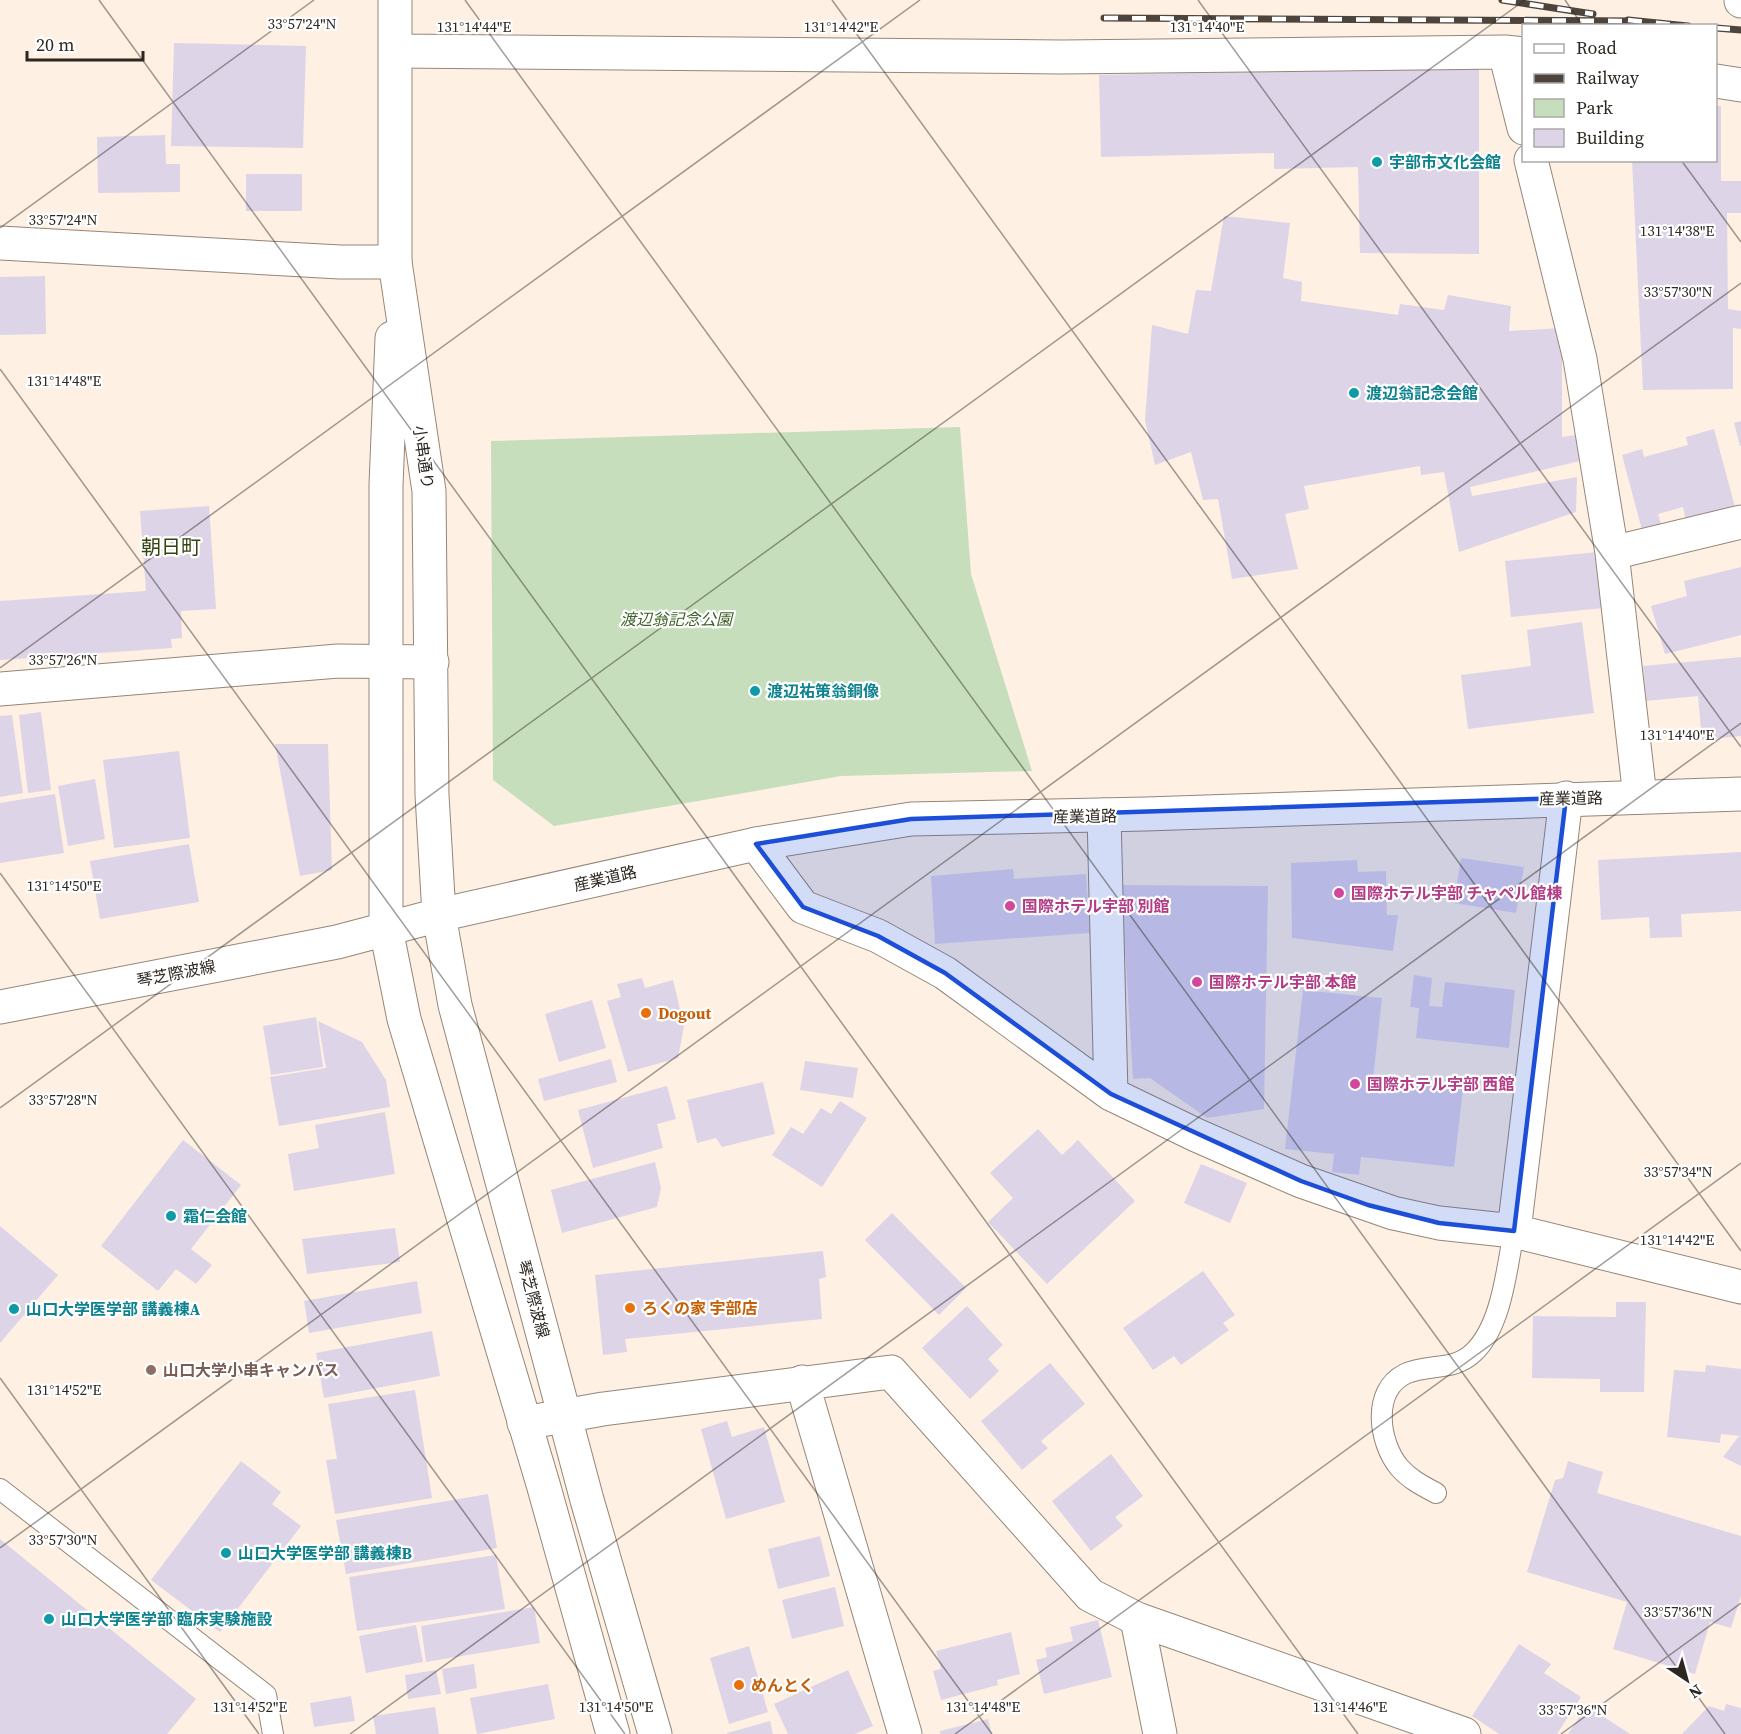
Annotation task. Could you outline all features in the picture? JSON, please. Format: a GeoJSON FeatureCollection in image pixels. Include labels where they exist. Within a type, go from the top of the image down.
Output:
{"type":"FeatureCollection","features":[{"type":"Feature","properties":{"kind":"street","name":"小串通り"},"geometry":{"type":"LineString","coordinates":[[395,0],[395,262],[429,491],[432,795],[439,915]]}},
{"type":"Feature","properties":{"kind":"street"},"geometry":{"type":"LineString","coordinates":[[396,51],[1062,57],[1514,53],[1522,113]]}},
{"type":"Feature","properties":{"kind":"street"},"geometry":{"type":"LineString","coordinates":[[1717,81],[1741,85]]}},
{"type":"Feature","properties":{"kind":"street"},"geometry":{"type":"LineString","coordinates":[[1531,162],[1580,359],[1612,553],[1640,797]]}},
{"type":"Feature","properties":{"kind":"street"},"geometry":{"type":"LineString","coordinates":[[0,243],[340,262],[395,262],[386,485],[386,929],[404,1019],[524,1423],[613,1734]]}},
{"type":"Feature","properties":{"kind":"street"},"geometry":{"type":"LineString","coordinates":[[1612,553],[1741,522]]}},
{"type":"Feature","properties":{"kind":"street"},"geometry":{"type":"LineString","coordinates":[[0,689],[338,661],[432,662]]}},
{"type":"Feature","properties":{"kind":"street","name":"産業道路"},"geometry":{"type":"LineString","coordinates":[[439,915],[756,844],[911,819],[1104,815],[1741,794]]}},
{"type":"Feature","properties":{"kind":"street"},"geometry":{"type":"LineString","coordinates":[[1514,1231],[1566,798]]}},
{"type":"Feature","properties":{"kind":"street"},"geometry":{"type":"LineString","coordinates":[[1104,815],[1112,1094]]}},
{"type":"Feature","properties":{"kind":"street"},"geometry":{"type":"LineString","coordinates":[[756,844],[803,907],[878,936],[945,973],[1112,1094],[1301,1181],[1368,1205],[1439,1223],[1514,1231],[1741,1287]]}},
{"type":"Feature","properties":{"kind":"street","name":"琴芝際波線"},"geometry":{"type":"LineString","coordinates":[[0,1007],[337,942],[439,915],[455,1005],[590,1511],[655,1734]]}},
{"type":"Feature","properties":{"kind":"street"},"geometry":{"type":"LineString","coordinates":[[524,1423],[565,1415],[802,1382],[891,1372],[1090,1595],[1137,1619],[1461,1733]]}},
{"type":"Feature","properties":{"kind":"street"},"geometry":{"type":"LineString","coordinates":[[802,1382],[905,1734]]}},
{"type":"Feature","properties":{"kind":"street"},"geometry":{"type":"LineString","coordinates":[[1137,1619],[1160,1734]]}},
{"type":"Feature","properties":{"kind":"lane"},"geometry":{"type":"LineString","coordinates":[[1436,1493],[1414,1481],[1399,1468],[1387,1448],[1382,1429],[1382,1407],[1389,1390],[1404,1374],[1460,1362],[1475,1351],[1498,1307],[1514,1231]]}},
{"type":"Feature","properties":{"kind":"lane"},"geometry":{"type":"LineString","coordinates":[[0,1489],[266,1695],[273,1734]]}},
{"type":"Feature","properties":{"kind":"highlighted area"},"geometry":{"type":"Polygon","coordinates":[[[1566,798],[1514,1231],[1439,1223],[1368,1205],[1301,1181],[1111,1094],[945,973],[878,936],[803,907],[756,844],[911,819],[1566,798]]]}},
{"type":"Feature","properties":{"kind":"green space","name":"渡辺翁記念公園"},"geometry":{"type":"Polygon","coordinates":[[[960,427],[971,574],[1032,771],[841,776],[554,826],[493,780],[491,441],[960,427]]]}},
{"type":"Feature","properties":{"kind":"building"},"geometry":{"type":"Polygon","coordinates":[[[174,43],[306,46],[303,148],[171,146],[174,43]]]}},
{"type":"Feature","properties":{"kind":"building","name":"宇部市文化会館"},"geometry":{"type":"Polygon","coordinates":[[[1479,66],[1479,254],[1360,253],[1358,167],[1274,169],[1274,153],[1101,157],[1099,75],[1479,66]]]}},
{"type":"Feature","properties":{"kind":"building"},"geometry":{"type":"Polygon","coordinates":[[[1717,106],[1721,106],[1721,181],[1741,181],[1741,213],[1727,213],[1728,309],[1741,311],[1741,329],[1733,328],[1733,389],[1643,390],[1632,162],[1717,162],[1717,106]]]}},
{"type":"Feature","properties":{"kind":"building"},"geometry":{"type":"Polygon","coordinates":[[[165,135],[166,164],[180,164],[180,192],[98,193],[97,137],[165,135]]]}},
{"type":"Feature","properties":{"kind":"building"},"geometry":{"type":"Polygon","coordinates":[[[246,174],[302,174],[302,211],[246,211],[246,174]]]}},
{"type":"Feature","properties":{"kind":"building","name":"渡辺翁記念会館"},"geometry":{"type":"Polygon","coordinates":[[[1224,216],[1290,223],[1283,278],[1302,282],[1301,301],[1398,315],[1400,304],[1444,310],[1448,295],[1511,306],[1509,331],[1562,328],[1562,437],[1582,434],[1580,461],[1470,487],[1472,496],[1577,477],[1576,512],[1459,552],[1444,472],[1421,475],[1420,466],[1304,486],[1309,509],[1285,514],[1298,569],[1232,579],[1218,499],[1203,500],[1191,452],[1155,465],[1145,420],[1152,325],[1188,334],[1196,290],[1211,291],[1224,216]]]}},
{"type":"Feature","properties":{"kind":"building"},"geometry":{"type":"Polygon","coordinates":[[[45,276],[46,334],[0,335],[0,277],[45,276]]]}},
{"type":"Feature","properties":{"kind":"building"},"geometry":{"type":"Polygon","coordinates":[[[1741,421],[1741,446],[1740,446],[1734,423],[1741,421]]]}},
{"type":"Feature","properties":{"kind":"building"},"geometry":{"type":"Polygon","coordinates":[[[1714,429],[1735,507],[1686,520],[1683,507],[1658,514],[1661,524],[1642,530],[1622,455],[1642,449],[1644,457],[1688,445],[1686,437],[1714,429]]]}},
{"type":"Feature","properties":{"kind":"building"},"geometry":{"type":"Polygon","coordinates":[[[209,506],[216,609],[181,611],[182,638],[171,639],[172,648],[0,660],[0,601],[146,591],[140,511],[209,506]]]}},
{"type":"Feature","properties":{"kind":"building"},"geometry":{"type":"Polygon","coordinates":[[[1598,552],[1604,608],[1511,617],[1505,561],[1598,552]]]}},
{"type":"Feature","properties":{"kind":"building"},"geometry":{"type":"Polygon","coordinates":[[[1741,567],[1741,635],[1665,654],[1651,606],[1687,596],[1684,581],[1741,567]]]}},
{"type":"Feature","properties":{"kind":"building"},"geometry":{"type":"Polygon","coordinates":[[[1582,622],[1594,713],[1468,729],[1461,675],[1531,666],[1527,630],[1582,622]]]}},
{"type":"Feature","properties":{"kind":"building"},"geometry":{"type":"Polygon","coordinates":[[[1741,657],[1741,736],[1702,740],[1698,696],[1646,701],[1643,666],[1741,657]]]}},
{"type":"Feature","properties":{"kind":"building"},"geometry":{"type":"Polygon","coordinates":[[[41,712],[51,790],[28,793],[19,715],[41,712]]]}},
{"type":"Feature","properties":{"kind":"building"},"geometry":{"type":"Polygon","coordinates":[[[12,715],[23,793],[0,797],[0,716],[12,715]]]}},
{"type":"Feature","properties":{"kind":"building"},"geometry":{"type":"Polygon","coordinates":[[[275,744],[328,744],[332,870],[300,876],[275,744]]]}},
{"type":"Feature","properties":{"kind":"building"},"geometry":{"type":"Polygon","coordinates":[[[179,751],[190,838],[114,848],[103,760],[179,751]]]}},
{"type":"Feature","properties":{"kind":"building"},"geometry":{"type":"Polygon","coordinates":[[[95,779],[105,839],[68,846],[58,786],[95,779]]]}},
{"type":"Feature","properties":{"kind":"building"},"geometry":{"type":"Polygon","coordinates":[[[55,794],[64,853],[0,863],[0,803],[55,794]]]}},
{"type":"Feature","properties":{"kind":"building"},"geometry":{"type":"Polygon","coordinates":[[[189,844],[199,902],[100,919],[90,861],[189,844]]]}},
{"type":"Feature","properties":{"kind":"building"},"geometry":{"type":"Polygon","coordinates":[[[1741,852],[1741,911],[1681,914],[1682,937],[1650,938],[1649,917],[1601,920],[1598,860],[1741,852]]]}},
{"type":"Feature","properties":{"kind":"building"},"geometry":{"type":"Polygon","coordinates":[[[1461,858],[1524,867],[1516,913],[1454,903],[1461,858]]]}},
{"type":"Feature","properties":{"kind":"building","name":"国際ホテル宇部 チャペル館棟"},"geometry":{"type":"Polygon","coordinates":[[[1357,860],[1358,872],[1386,871],[1387,915],[1398,915],[1393,951],[1292,938],[1291,863],[1357,860]]]}},
{"type":"Feature","properties":{"kind":"building","name":"国際ホテル宇部 別館"},"geometry":{"type":"Polygon","coordinates":[[[1013,869],[1014,879],[1086,874],[1090,933],[935,944],[931,876],[1013,869]]]}},
{"type":"Feature","properties":{"kind":"building","name":"国際ホテル宇部 本館"},"geometry":{"type":"Polygon","coordinates":[[[1121,885],[1268,886],[1264,1109],[1207,1118],[1150,1078],[1133,1079],[1121,885]]]}},
{"type":"Feature","properties":{"kind":"building"},"geometry":{"type":"Polygon","coordinates":[[[1414,975],[1432,978],[1429,1006],[1442,1007],[1445,982],[1515,990],[1509,1048],[1416,1038],[1419,1008],[1410,1007],[1414,975]]]}},
{"type":"Feature","properties":{"kind":"building","name":"Dogout"},"geometry":{"type":"Polygon","coordinates":[[[642,978],[645,988],[673,980],[684,1026],[678,1058],[628,1072],[607,1001],[621,997],[617,984],[642,978]]]}},
{"type":"Feature","properties":{"kind":"building","name":"国際ホテル宇部 西館"},"geometry":{"type":"Polygon","coordinates":[[[1303,990],[1382,998],[1373,1079],[1463,1089],[1454,1167],[1361,1157],[1359,1175],[1332,1172],[1334,1154],[1285,1149],[1303,990]]]}},
{"type":"Feature","properties":{"kind":"building"},"geometry":{"type":"Polygon","coordinates":[[[592,1000],[606,1048],[559,1062],[545,1014],[592,1000]]]}},
{"type":"Feature","properties":{"kind":"building"},"geometry":{"type":"Polygon","coordinates":[[[316,1017],[323,1067],[271,1075],[263,1026],[316,1017]]]}},
{"type":"Feature","properties":{"kind":"building"},"geometry":{"type":"Polygon","coordinates":[[[318,1021],[362,1042],[386,1080],[390,1107],[279,1126],[270,1077],[326,1068],[318,1021]]]}},
{"type":"Feature","properties":{"kind":"building"},"geometry":{"type":"Polygon","coordinates":[[[611,1059],[617,1082],[544,1101],[538,1079],[611,1059]]]}},
{"type":"Feature","properties":{"kind":"building"},"geometry":{"type":"Polygon","coordinates":[[[805,1061],[858,1068],[853,1098],[800,1090],[805,1061]]]}},
{"type":"Feature","properties":{"kind":"building"},"geometry":{"type":"Polygon","coordinates":[[[763,1082],[775,1134],[722,1147],[716,1138],[697,1143],[687,1100],[763,1082]]]}},
{"type":"Feature","properties":{"kind":"building"},"geometry":{"type":"Polygon","coordinates":[[[667,1086],[676,1119],[657,1124],[663,1148],[593,1168],[578,1110],[667,1086]]]}},
{"type":"Feature","properties":{"kind":"building"},"geometry":{"type":"Polygon","coordinates":[[[840,1101],[867,1118],[822,1187],[772,1155],[791,1127],[803,1134],[821,1108],[831,1114],[840,1101]]]}},
{"type":"Feature","properties":{"kind":"building"},"geometry":{"type":"Polygon","coordinates":[[[385,1112],[395,1174],[294,1191],[288,1154],[319,1148],[315,1125],[385,1112]]]}},
{"type":"Feature","properties":{"kind":"building"},"geometry":{"type":"Polygon","coordinates":[[[1038,1129],[1062,1155],[1078,1140],[1135,1201],[1047,1284],[988,1222],[1013,1198],[990,1173],[1038,1129]]]}},
{"type":"Feature","properties":{"kind":"building","name":"霜仁会館"},"geometry":{"type":"Polygon","coordinates":[[[183,1140],[241,1185],[191,1249],[212,1265],[196,1284],[176,1269],[158,1291],[101,1246],[183,1140]]]}},
{"type":"Feature","properties":{"kind":"building"},"geometry":{"type":"Polygon","coordinates":[[[655,1162],[661,1188],[657,1207],[562,1233],[551,1190],[655,1162]]]}},
{"type":"Feature","properties":{"kind":"building"},"geometry":{"type":"Polygon","coordinates":[[[1201,1164],[1247,1183],[1230,1223],[1184,1203],[1201,1164]]]}},
{"type":"Feature","properties":{"kind":"building"},"geometry":{"type":"Polygon","coordinates":[[[892,1213],[966,1288],[939,1315],[865,1240],[892,1213]]]}},
{"type":"Feature","properties":{"kind":"building","name":"山口大学医学部 講義棟A"},"geometry":{"type":"Polygon","coordinates":[[[0,1226],[58,1275],[0,1343],[0,1226]]]}},
{"type":"Feature","properties":{"kind":"building"},"geometry":{"type":"Polygon","coordinates":[[[395,1228],[400,1262],[307,1274],[302,1239],[395,1228]]]}},
{"type":"Feature","properties":{"kind":"building"},"geometry":{"type":"Polygon","coordinates":[[[823,1251],[826,1277],[819,1279],[822,1319],[625,1339],[627,1352],[603,1355],[595,1275],[823,1251]]]}},
{"type":"Feature","properties":{"kind":"building"},"geometry":{"type":"Polygon","coordinates":[[[1203,1271],[1235,1315],[1223,1323],[1229,1330],[1181,1365],[1174,1356],[1153,1370],[1123,1328],[1203,1271]]]}},
{"type":"Feature","properties":{"kind":"building"},"geometry":{"type":"Polygon","coordinates":[[[417,1281],[422,1313],[309,1333],[304,1301],[417,1281]]]}},
{"type":"Feature","properties":{"kind":"building"},"geometry":{"type":"Polygon","coordinates":[[[1616,1302],[1646,1302],[1644,1392],[1600,1392],[1600,1379],[1532,1378],[1533,1316],[1616,1317],[1616,1302]]]}},
{"type":"Feature","properties":{"kind":"building"},"geometry":{"type":"Polygon","coordinates":[[[967,1306],[1003,1345],[988,1359],[999,1371],[970,1399],[922,1348],[967,1306]]]}},
{"type":"Feature","properties":{"kind":"building"},"geometry":{"type":"Polygon","coordinates":[[[432,1331],[440,1376],[324,1398],[316,1353],[432,1331]]]}},
{"type":"Feature","properties":{"kind":"building"},"geometry":{"type":"Polygon","coordinates":[[[1050,1363],[1085,1404],[1041,1441],[1048,1448],[1022,1470],[981,1421],[1050,1363]]]}},
{"type":"Feature","properties":{"kind":"building"},"geometry":{"type":"Polygon","coordinates":[[[1706,1365],[1741,1369],[1741,1436],[1721,1434],[1720,1443],[1667,1437],[1674,1370],[1705,1372],[1706,1365]]]}},
{"type":"Feature","properties":{"kind":"building"},"geometry":{"type":"Polygon","coordinates":[[[415,1390],[432,1498],[335,1514],[326,1460],[337,1459],[328,1404],[415,1390]]]}},
{"type":"Feature","properties":{"kind":"building"},"geometry":{"type":"Polygon","coordinates":[[[727,1421],[732,1437],[764,1427],[785,1502],[726,1519],[701,1429],[727,1421]]]}},
{"type":"Feature","properties":{"kind":"building"},"geometry":{"type":"Polygon","coordinates":[[[1739,1436],[1741,1437],[1741,1466],[1723,1457],[1739,1436]]]}},
{"type":"Feature","properties":{"kind":"building"},"geometry":{"type":"Polygon","coordinates":[[[1111,1454],[1143,1496],[1115,1517],[1123,1526],[1091,1551],[1052,1501],[1111,1454]]]}},
{"type":"Feature","properties":{"kind":"building","name":"山口大学医学部 講義棟B"},"geometry":{"type":"Polygon","coordinates":[[[241,1461],[281,1492],[272,1504],[301,1526],[220,1632],[151,1580],[241,1461]]]}},
{"type":"Feature","properties":{"kind":"building"},"geometry":{"type":"Polygon","coordinates":[[[1568,1461],[1603,1472],[1597,1493],[1741,1536],[1741,1596],[1731,1628],[1710,1622],[1695,1674],[1613,1649],[1627,1602],[1527,1572],[1555,1480],[1563,1478],[1568,1461]]]}},
{"type":"Feature","properties":{"kind":"building"},"geometry":{"type":"Polygon","coordinates":[[[488,1494],[497,1548],[346,1574],[336,1520],[488,1494]]]}},
{"type":"Feature","properties":{"kind":"building"},"geometry":{"type":"Polygon","coordinates":[[[820,1536],[830,1576],[778,1589],[768,1549],[820,1536]]]}},
{"type":"Feature","properties":{"kind":"building","name":"山口大学医学部 臨床実験施設"},"geometry":{"type":"Polygon","coordinates":[[[0,1539],[196,1699],[167,1734],[0,1734],[0,1539]]]}},
{"type":"Feature","properties":{"kind":"building"},"geometry":{"type":"Polygon","coordinates":[[[496,1555],[505,1609],[357,1631],[349,1577],[496,1555]]]}},
{"type":"Feature","properties":{"kind":"building"},"geometry":{"type":"Polygon","coordinates":[[[835,1587],[844,1626],[792,1639],[782,1600],[835,1587]]]}},
{"type":"Feature","properties":{"kind":"building"},"geometry":{"type":"Polygon","coordinates":[[[534,1607],[540,1643],[426,1662],[421,1626],[534,1607]]]}},
{"type":"Feature","properties":{"kind":"building"},"geometry":{"type":"Polygon","coordinates":[[[1098,1620],[1112,1677],[1044,1694],[1036,1660],[1047,1657],[1045,1648],[1073,1641],[1070,1627],[1098,1620]]]}},
{"type":"Feature","properties":{"kind":"building"},"geometry":{"type":"Polygon","coordinates":[[[416,1625],[423,1662],[366,1673],[359,1636],[416,1625]]]}},
{"type":"Feature","properties":{"kind":"building"},"geometry":{"type":"Polygon","coordinates":[[[1011,1632],[1020,1674],[997,1680],[998,1685],[941,1700],[933,1671],[941,1669],[936,1651],[1011,1632]]]}},
{"type":"Feature","properties":{"kind":"building"},"geometry":{"type":"Polygon","coordinates":[[[1519,1644],[1551,1664],[1544,1673],[1581,1697],[1557,1734],[1499,1734],[1472,1716],[1519,1644]]]}},
{"type":"Feature","properties":{"kind":"building"},"geometry":{"type":"Polygon","coordinates":[[[749,1646],[768,1712],[729,1724],[710,1658],[749,1646]]]}},
{"type":"Feature","properties":{"kind":"building"},"geometry":{"type":"Polygon","coordinates":[[[474,1664],[477,1688],[446,1694],[442,1669],[474,1664]]]}},
{"type":"Feature","properties":{"kind":"building"},"geometry":{"type":"Polygon","coordinates":[[[436,1670],[441,1694],[408,1699],[405,1675],[436,1670]]]}},
{"type":"Feature","properties":{"kind":"building"},"geometry":{"type":"Polygon","coordinates":[[[848,1670],[873,1726],[855,1734],[788,1734],[774,1704],[848,1670]]]}},
{"type":"Feature","properties":{"kind":"building"},"geometry":{"type":"Polygon","coordinates":[[[548,1684],[555,1719],[477,1734],[470,1698],[548,1684]]]}},
{"type":"Feature","properties":{"kind":"building"},"geometry":{"type":"Polygon","coordinates":[[[351,1696],[355,1721],[314,1727],[310,1703],[351,1696]]]}},
{"type":"Feature","properties":{"kind":"building"},"geometry":{"type":"Polygon","coordinates":[[[1726,1704],[1741,1708],[1741,1734],[1682,1734],[1709,1706],[1724,1711],[1726,1704]]]}},
{"type":"Feature","properties":{"kind":"building"},"geometry":{"type":"Polygon","coordinates":[[[1587,1706],[1630,1734],[1568,1734],[1587,1706]]]}},
{"type":"Feature","properties":{"kind":"building"},"geometry":{"type":"Polygon","coordinates":[[[435,1707],[439,1734],[376,1734],[373,1716],[435,1707]]]}},
{"type":"Feature","properties":{"kind":"building"},"geometry":{"type":"Polygon","coordinates":[[[988,1719],[992,1734],[940,1734],[940,1731],[988,1719]]]}},
{"type":"Feature","properties":{"kind":"building"},"geometry":{"type":"Polygon","coordinates":[[[770,1721],[773,1734],[727,1734],[727,1733],[770,1721]]]}},
{"type":"Feature","properties":{"kind":"railway"},"geometry":{"type":"LineString","coordinates":[[1502,0],[1593,14]]}},
{"type":"Feature","properties":{"kind":"railway"},"geometry":{"type":"LineString","coordinates":[[1104,18],[1635,21]]}},
{"type":"Feature","properties":{"kind":"railway"},"geometry":{"type":"LineString","coordinates":[[1628,20],[1668,24]]}},
{"type":"Feature","properties":{"kind":"railway"},"geometry":{"type":"LineString","coordinates":[[1717,28],[1741,30]]}},
{"type":"Feature","properties":{"kind":"place","name":"宇部市文化会館"},"geometry":{"type":"Point","coordinates":[1377,162]}},
{"type":"Feature","properties":{"kind":"place","name":"渡辺翁記念会館"},"geometry":{"type":"Point","coordinates":[1354,393]}},
{"type":"Feature","properties":{"kind":"place","name":"渡辺祐策翁銅像"},"geometry":{"type":"Point","coordinates":[755,691]}},
{"type":"Feature","properties":{"kind":"place","name":"国際ホテル宇部 チャペル館棟"},"geometry":{"type":"Point","coordinates":[1339,893]}},
{"type":"Feature","properties":{"kind":"place","name":"国際ホテル宇部 別館"},"geometry":{"type":"Point","coordinates":[1010,906]}},
{"type":"Feature","properties":{"kind":"place","name":"国際ホテル宇部 本館"},"geometry":{"type":"Point","coordinates":[1197,982]}},
{"type":"Feature","properties":{"kind":"place","name":"Dogout"},"geometry":{"type":"Point","coordinates":[646,1013]}},
{"type":"Feature","properties":{"kind":"place","name":"国際ホテル宇部 西館"},"geometry":{"type":"Point","coordinates":[1355,1084]}},
{"type":"Feature","properties":{"kind":"place","name":"霜仁会館"},"geometry":{"type":"Point","coordinates":[171,1216]}},
{"type":"Feature","properties":{"kind":"place","name":"ろくの家 宇部店"},"geometry":{"type":"Point","coordinates":[630,1308]}},
{"type":"Feature","properties":{"kind":"place","name":"山口大学医学部 講義棟A"},"geometry":{"type":"Point","coordinates":[14,1309]}},
{"type":"Feature","properties":{"kind":"place","name":"山口大学小串キャンパス"},"geometry":{"type":"Point","coordinates":[151,1370]}},
{"type":"Feature","properties":{"kind":"place","name":"山口大学医学部 講義棟B"},"geometry":{"type":"Point","coordinates":[226,1553]}},
{"type":"Feature","properties":{"kind":"place","name":"山口大学医学部 臨床実験施設"},"geometry":{"type":"Point","coordinates":[49,1619]}},
{"type":"Feature","properties":{"kind":"place","name":"めんとく"},"geometry":{"type":"Point","coordinates":[739,1685]}},
{"type":"Feature","properties":{"kind":"district","name":"朝日町"},"geometry":{"type":"Point","coordinates":[171,547]}}]}
